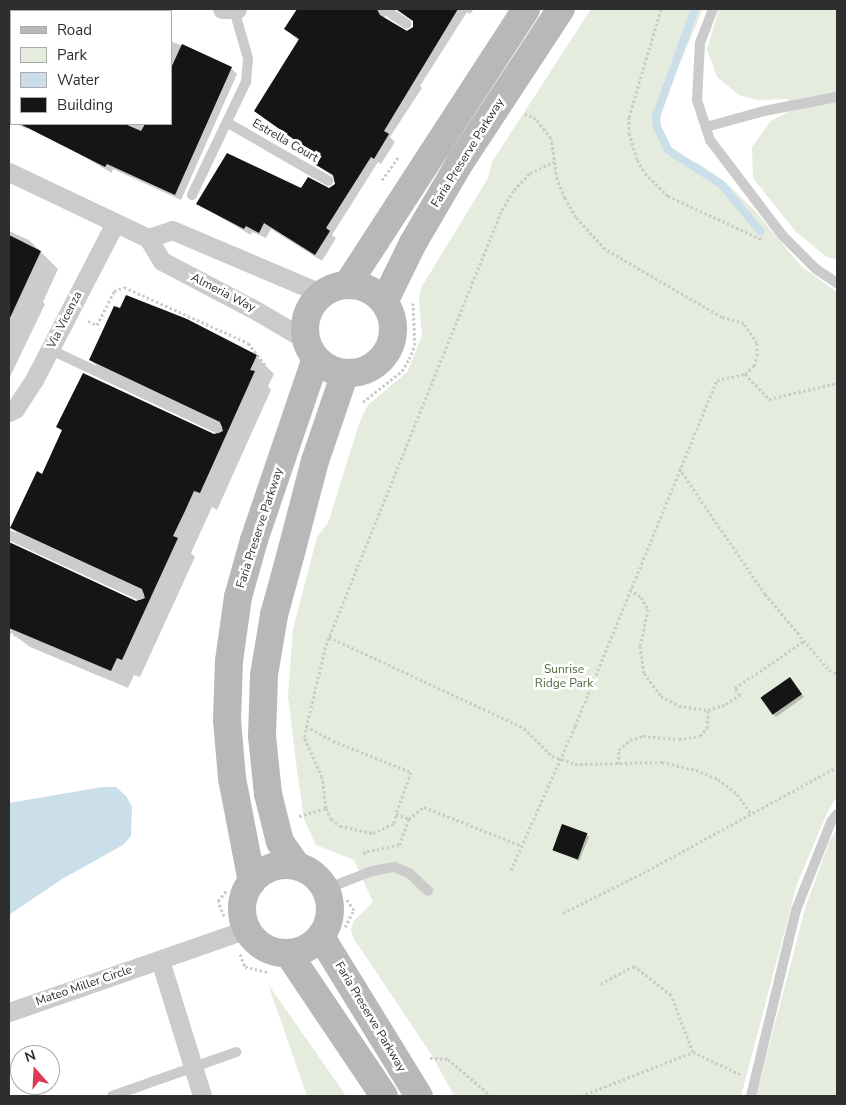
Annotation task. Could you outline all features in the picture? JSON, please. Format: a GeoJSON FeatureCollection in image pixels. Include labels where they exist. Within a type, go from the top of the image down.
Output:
{"type":"FeatureCollection","features":[{"type":"Feature","properties":{"kind":"street"},"geometry":{"type":"LineString","coordinates":[[9,172],[148,238],[172,230],[335,289],[367,290],[384,302],[390,315],[390,343],[373,366],[345,372],[332,369],[311,349],[307,315],[335,289],[526,9]]}},
{"type":"Feature","properties":{"kind":"street","name":"Faria Preserve Parkway"},"geometry":{"type":"LineString","coordinates":[[384,302],[413,243],[461,161],[561,9]]}},
{"type":"Feature","properties":{"kind":"street","name":"Via Vicenza"},"geometry":{"type":"LineString","coordinates":[[9,412],[15,410],[34,380],[115,223]]}},
{"type":"Feature","properties":{"kind":"street","name":"Almeria Way"},"geometry":{"type":"LineString","coordinates":[[148,238],[162,261],[257,311],[311,349]]}},
{"type":"Feature","properties":{"kind":"street","name":"Faria Preserve Parkway"},"geometry":{"type":"LineString","coordinates":[[252,882],[232,778],[228,720],[228,660],[238,597],[311,349]]}},
{"type":"Feature","properties":{"kind":"street"},"geometry":{"type":"LineString","coordinates":[[297,866],[272,868],[252,882],[242,905],[247,929],[264,947],[288,953],[312,945],[321,936],[329,919],[326,889],[319,879],[297,866],[280,842],[268,794],[262,736],[264,676],[274,614],[296,531],[315,461],[345,372]]}},
{"type":"Feature","properties":{"kind":"street","name":"Mateo Miller Circle"},"geometry":{"type":"LineString","coordinates":[[9,1012],[247,929]]}},
{"type":"Feature","properties":{"kind":"street","name":"Faria Preserve Parkway"},"geometry":{"type":"LineString","coordinates":[[321,936],[419,1096]]}},
{"type":"Feature","properties":{"kind":"street"},"geometry":{"type":"LineString","coordinates":[[288,953],[384,1096]]}},
{"type":"Feature","properties":{"kind":"street"},"geometry":{"type":"LineString","coordinates":[[160,960],[202,1096]]}},
{"type":"Feature","properties":{"kind":"lane"},"geometry":{"type":"LineString","coordinates":[[192,195],[246,82],[248,58],[231,9]]}},
{"type":"Feature","properties":{"kind":"lane"},"geometry":{"type":"LineString","coordinates":[[384,9],[407,24]]}},
{"type":"Feature","properties":{"kind":"lane"},"geometry":{"type":"LineString","coordinates":[[714,9],[700,43],[697,100],[710,140],[736,177],[782,235],[816,269],[837,283]]}},
{"type":"Feature","properties":{"kind":"lane"},"geometry":{"type":"LineString","coordinates":[[706,127],[764,110],[837,97]]}},
{"type":"Feature","properties":{"kind":"lane","name":"Estrella Court"},"geometry":{"type":"LineString","coordinates":[[228,122],[329,181]]}},
{"type":"Feature","properties":{"kind":"lane"},"geometry":{"type":"LineString","coordinates":[[49,350],[217,428]]}},
{"type":"Feature","properties":{"kind":"lane"},"geometry":{"type":"LineString","coordinates":[[9,534],[139,595]]}},
{"type":"Feature","properties":{"kind":"lane"},"geometry":{"type":"LineString","coordinates":[[751,1096],[756,1082],[796,910],[831,822],[837,814]]}},
{"type":"Feature","properties":{"kind":"lane"},"geometry":{"type":"LineString","coordinates":[[326,889],[372,871],[394,867],[409,873],[428,891]]}},
{"type":"Feature","properties":{"kind":"lane"},"geometry":{"type":"LineString","coordinates":[[112,1096],[236,1052]]}},
{"type":"Feature","properties":{"kind":"path"},"geometry":{"type":"LineString","coordinates":[[662,9],[629,117],[629,133],[637,160],[645,173],[668,196],[766,241]]}},
{"type":"Feature","properties":{"kind":"path"},"geometry":{"type":"LineString","coordinates":[[511,870],[561,759],[679,468],[717,380],[745,374],[754,366],[757,356],[757,343],[744,323],[722,317],[605,249],[568,204],[557,178],[550,138],[536,120],[521,111]]}},
{"type":"Feature","properties":{"kind":"path"},"geometry":{"type":"LineString","coordinates":[[380,183],[396,158]]}},
{"type":"Feature","properties":{"kind":"path"},"geometry":{"type":"LineString","coordinates":[[306,726],[333,741],[410,772],[394,823],[373,833],[340,826],[331,819],[326,808],[322,777],[304,737],[306,726],[328,637],[502,210],[514,190],[530,173],[554,162]]}},
{"type":"Feature","properties":{"kind":"path"},"geometry":{"type":"LineString","coordinates":[[9,632],[99,674],[108,675],[122,670],[265,365],[248,343],[124,287],[114,291],[97,325],[88,320]]}},
{"type":"Feature","properties":{"kind":"path"},"geometry":{"type":"LineString","coordinates":[[359,412],[362,403],[402,371],[410,359],[415,345],[414,299]]}},
{"type":"Feature","properties":{"kind":"path"},"geometry":{"type":"LineString","coordinates":[[745,374],[769,399],[837,383]]}},
{"type":"Feature","properties":{"kind":"path"},"geometry":{"type":"LineString","coordinates":[[679,468],[765,594],[829,670],[837,674]]}},
{"type":"Feature","properties":{"kind":"path"},"geometry":{"type":"LineString","coordinates":[[630,590],[641,597],[648,609],[640,652],[644,673],[651,684],[673,704],[708,710],[734,699],[740,694],[735,688],[804,641]]}},
{"type":"Feature","properties":{"kind":"path"},"geometry":{"type":"LineString","coordinates":[[328,637],[524,728],[538,745],[561,759],[575,764],[662,762],[705,774],[737,794],[751,814]]}},
{"type":"Feature","properties":{"kind":"path"},"geometry":{"type":"LineString","coordinates":[[618,764],[619,750],[630,740],[642,736],[685,739],[700,736],[707,728],[708,710]]}},
{"type":"Feature","properties":{"kind":"path"},"geometry":{"type":"LineString","coordinates":[[562,913],[837,767]]}},
{"type":"Feature","properties":{"kind":"path"},"geometry":{"type":"LineString","coordinates":[[298,816],[326,808]]}},
{"type":"Feature","properties":{"kind":"path"},"geometry":{"type":"LineString","coordinates":[[372,871],[364,852],[399,845],[409,819],[424,808],[522,846]]}},
{"type":"Feature","properties":{"kind":"path"},"geometry":{"type":"LineString","coordinates":[[396,814],[409,819]]}},
{"type":"Feature","properties":{"kind":"path"},"geometry":{"type":"LineString","coordinates":[[600,984],[634,966],[671,995],[693,1052],[756,1082]]}},
{"type":"Feature","properties":{"kind":"path"},"geometry":{"type":"LineString","coordinates":[[581,1096],[693,1052]]}},
{"type":"Feature","properties":{"kind":"path"},"geometry":{"type":"LineString","coordinates":[[430,1058],[448,1059],[492,1096]]}},
{"type":"Feature","properties":{"kind":"green space","name":"Sunrise Ridge Park"},"geometry":{"type":"Polygon","coordinates":[[[591,9],[703,9],[661,107],[656,124],[663,139],[678,156],[699,164],[723,180],[755,211],[801,266],[837,292],[837,796],[827,813],[797,884],[741,1096],[454,1096],[433,1057],[354,939],[351,930],[353,922],[373,902],[354,860],[316,845],[304,819],[297,770],[288,696],[293,629],[317,537],[328,523],[360,421],[368,405],[407,372],[422,336],[419,299],[421,288],[488,178],[492,162],[591,9]]]}},
{"type":"Feature","properties":{"kind":"green space"},"geometry":{"type":"Polygon","coordinates":[[[719,9],[837,9],[837,260],[827,257],[796,232],[753,178],[752,147],[771,121],[790,111],[788,99],[756,100],[739,95],[717,77],[707,49],[719,9]]]}},
{"type":"Feature","properties":{"kind":"green space"},"geometry":{"type":"Polygon","coordinates":[[[837,829],[837,1096],[756,1096],[806,905],[830,840],[837,829]]]}},
{"type":"Feature","properties":{"kind":"green space"},"geometry":{"type":"Polygon","coordinates":[[[268,984],[333,1077],[346,1096],[307,1096],[268,984]]]}},
{"type":"Feature","properties":{"kind":"water"},"geometry":{"type":"Polygon","coordinates":[[[102,787],[116,787],[126,796],[132,807],[131,836],[123,845],[62,879],[9,915],[9,803],[102,787]]]}},
{"type":"Feature","properties":{"kind":"building"},"geometry":{"type":"Polygon","coordinates":[[[297,9],[377,9],[380,15],[407,31],[413,27],[413,21],[396,9],[458,9],[384,131],[389,134],[374,159],[371,157],[326,228],[330,231],[315,255],[264,223],[259,233],[246,226],[244,229],[196,204],[227,153],[301,188],[308,177],[329,188],[335,184],[333,175],[316,165],[320,158],[254,111],[299,39],[284,29],[297,9]]]}},
{"type":"Feature","properties":{"kind":"building"},"geometry":{"type":"Polygon","coordinates":[[[182,44],[232,67],[175,195],[107,164],[105,167],[22,125],[127,125],[141,131],[144,125],[172,125],[172,66],[182,44]]]}},
{"type":"Feature","properties":{"kind":"building"},"geometry":{"type":"Polygon","coordinates":[[[9,235],[41,251],[9,320],[9,235]]]}},
{"type":"Feature","properties":{"kind":"building"},"geometry":{"type":"Polygon","coordinates":[[[126,295],[187,319],[257,355],[250,370],[255,371],[200,493],[194,491],[173,536],[178,538],[122,660],[117,658],[111,671],[9,628],[9,542],[136,601],[145,598],[142,589],[10,528],[37,471],[42,474],[62,430],[56,427],[83,373],[214,434],[223,431],[220,422],[89,360],[114,306],[120,308],[126,295]]]}},
{"type":"Feature","properties":{"kind":"building"},"geometry":{"type":"Polygon","coordinates":[[[790,677],[802,694],[773,715],[761,698],[790,677]]]}},
{"type":"Feature","properties":{"kind":"building"},"geometry":{"type":"Polygon","coordinates":[[[562,824],[587,833],[578,860],[552,850],[562,824]]]}},
{"type":"Feature","properties":{"kind":"waterway"},"geometry":{"type":"LineString","coordinates":[[695,9],[656,117],[657,127],[668,150],[722,185],[760,231]]}}]}
